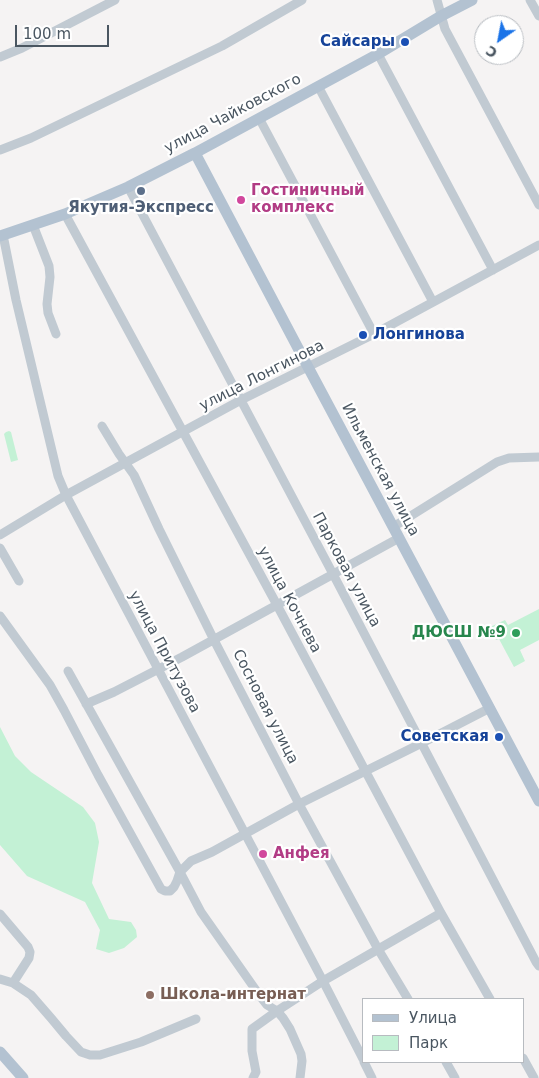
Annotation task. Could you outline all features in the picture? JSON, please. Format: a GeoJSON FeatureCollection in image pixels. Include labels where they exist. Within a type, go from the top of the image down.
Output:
{"type":"FeatureCollection","features":[{"type":"Feature","properties":{"kind":"main road","name":"улица Чайковского"},"geometry":{"type":"LineString","coordinates":[[1,236],[65,214],[128,187],[378,54],[441,16],[472,0]]}},
{"type":"Feature","properties":{"kind":"main road","name":"Ильменская улица"},"geometry":{"type":"LineString","coordinates":[[196,152],[539,801]]}},
{"type":"Feature","properties":{"kind":"main road"},"geometry":{"type":"LineString","coordinates":[[0,1052],[23,1078]]}},
{"type":"Feature","properties":{"kind":"street"},"geometry":{"type":"LineString","coordinates":[[0,57],[22,48],[115,0]]}},
{"type":"Feature","properties":{"kind":"street"},"geometry":{"type":"LineString","coordinates":[[0,150],[31,138],[222,46],[302,0]]}},
{"type":"Feature","properties":{"kind":"street"},"geometry":{"type":"LineString","coordinates":[[437,0],[444,29],[539,205]]}},
{"type":"Feature","properties":{"kind":"street"},"geometry":{"type":"LineString","coordinates":[[530,0],[539,16]]}},
{"type":"Feature","properties":{"kind":"street"},"geometry":{"type":"LineString","coordinates":[[378,54],[493,270]]}},
{"type":"Feature","properties":{"kind":"street"},"geometry":{"type":"LineString","coordinates":[[318,86],[433,302]]}},
{"type":"Feature","properties":{"kind":"street"},"geometry":{"type":"LineString","coordinates":[[258,118],[374,334]]}},
{"type":"Feature","properties":{"kind":"street","name":"Парковая улица"},"geometry":{"type":"LineString","coordinates":[[128,187],[539,966]]}},
{"type":"Feature","properties":{"kind":"street","name":"улица Кочнева"},"geometry":{"type":"LineString","coordinates":[[65,214],[277,605],[364,771],[489,998]]}},
{"type":"Feature","properties":{"kind":"street"},"geometry":{"type":"LineString","coordinates":[[33,225],[49,266],[50,277],[47,304],[48,313],[56,334]]}},
{"type":"Feature","properties":{"kind":"street","name":"улица Притузова"},"geometry":{"type":"LineString","coordinates":[[1,236],[56,471],[66,495],[362,1058]]}},
{"type":"Feature","properties":{"kind":"street","name":"улица Лонгинова"},"geometry":{"type":"LineString","coordinates":[[0,535],[66,495],[242,400],[374,334],[539,246]]}},
{"type":"Feature","properties":{"kind":"street","name":"Сосновая улица"},"geometry":{"type":"LineString","coordinates":[[102,426],[134,475],[214,640],[299,804],[378,949],[407,998]]}},
{"type":"Feature","properties":{"kind":"street"},"geometry":{"type":"LineString","coordinates":[[393,527],[497,462],[509,458],[539,457]]}},
{"type":"Feature","properties":{"kind":"street"},"geometry":{"type":"LineString","coordinates":[[86,704],[114,692],[214,640],[399,538]]}},
{"type":"Feature","properties":{"kind":"street"},"geometry":{"type":"LineString","coordinates":[[0,548],[19,581]]}},
{"type":"Feature","properties":{"kind":"street"},"geometry":{"type":"LineString","coordinates":[[0,616],[55,693],[161,889],[165,891],[170,891],[174,887],[180,872],[191,861],[212,852],[299,804],[422,744],[490,708]]}},
{"type":"Feature","properties":{"kind":"street"},"geometry":{"type":"LineString","coordinates":[[68,671],[201,912],[260,996],[267,1005],[277,1011],[290,1029],[301,1054],[300,1078]]}},
{"type":"Feature","properties":{"kind":"street"},"geometry":{"type":"LineString","coordinates":[[253,1078],[256,1072],[252,1051],[252,1029],[323,981],[441,913]]}},
{"type":"Feature","properties":{"kind":"street"},"geometry":{"type":"LineString","coordinates":[[0,914],[28,947],[30,952],[29,958],[13,983]]}},
{"type":"Feature","properties":{"kind":"street"},"geometry":{"type":"LineString","coordinates":[[0,979],[13,983],[31,995],[81,1052],[90,1055],[100,1055],[141,1042],[196,1019]]}},
{"type":"Feature","properties":{"kind":"street"},"geometry":{"type":"LineString","coordinates":[[524,1060],[534,1078]]}},
{"type":"Feature","properties":{"kind":"street","name":"улица Притузова"},"geometry":{"type":"LineString","coordinates":[[364,1063],[372,1078]]}},
{"type":"Feature","properties":{"kind":"street"},"geometry":{"type":"LineString","coordinates":[[447,1063],[456,1078]]}},
{"type":"Feature","properties":{"kind":"green space"},"geometry":{"type":"Polygon","coordinates":[[[9,431],[11,432],[18,460],[11,462],[4,434],[9,431]]]}},
{"type":"Feature","properties":{"kind":"green space","name":"ДЮСШ №9"},"geometry":{"type":"Polygon","coordinates":[[[539,609],[539,640],[520,650],[525,661],[514,667],[499,639],[496,640],[490,627],[505,620],[508,625],[539,609]]]}},
{"type":"Feature","properties":{"kind":"green space"},"geometry":{"type":"Polygon","coordinates":[[[0,727],[15,756],[31,772],[83,807],[95,823],[99,842],[92,883],[109,919],[131,922],[136,930],[137,937],[124,948],[109,953],[96,949],[100,930],[85,902],[27,876],[0,845],[0,727]]]}},
{"type":"Feature","properties":{"kind":"place","name":"Сайсары"},"geometry":{"type":"Point","coordinates":[405,42]}},
{"type":"Feature","properties":{"kind":"place","name":"Якутия-Экспресс"},"geometry":{"type":"Point","coordinates":[141,191]}},
{"type":"Feature","properties":{"kind":"place","name":"Гостиничный комплекс"},"geometry":{"type":"Point","coordinates":[241,200]}},
{"type":"Feature","properties":{"kind":"place","name":"Лонгинова"},"geometry":{"type":"Point","coordinates":[363,335]}},
{"type":"Feature","properties":{"kind":"place","name":"ДЮСШ №9"},"geometry":{"type":"Point","coordinates":[516,633]}},
{"type":"Feature","properties":{"kind":"place","name":"Советская"},"geometry":{"type":"Point","coordinates":[499,737]}},
{"type":"Feature","properties":{"kind":"place","name":"Анфея"},"geometry":{"type":"Point","coordinates":[263,854]}},
{"type":"Feature","properties":{"kind":"place","name":"Школа-интернат"},"geometry":{"type":"Point","coordinates":[150,995]}}]}
